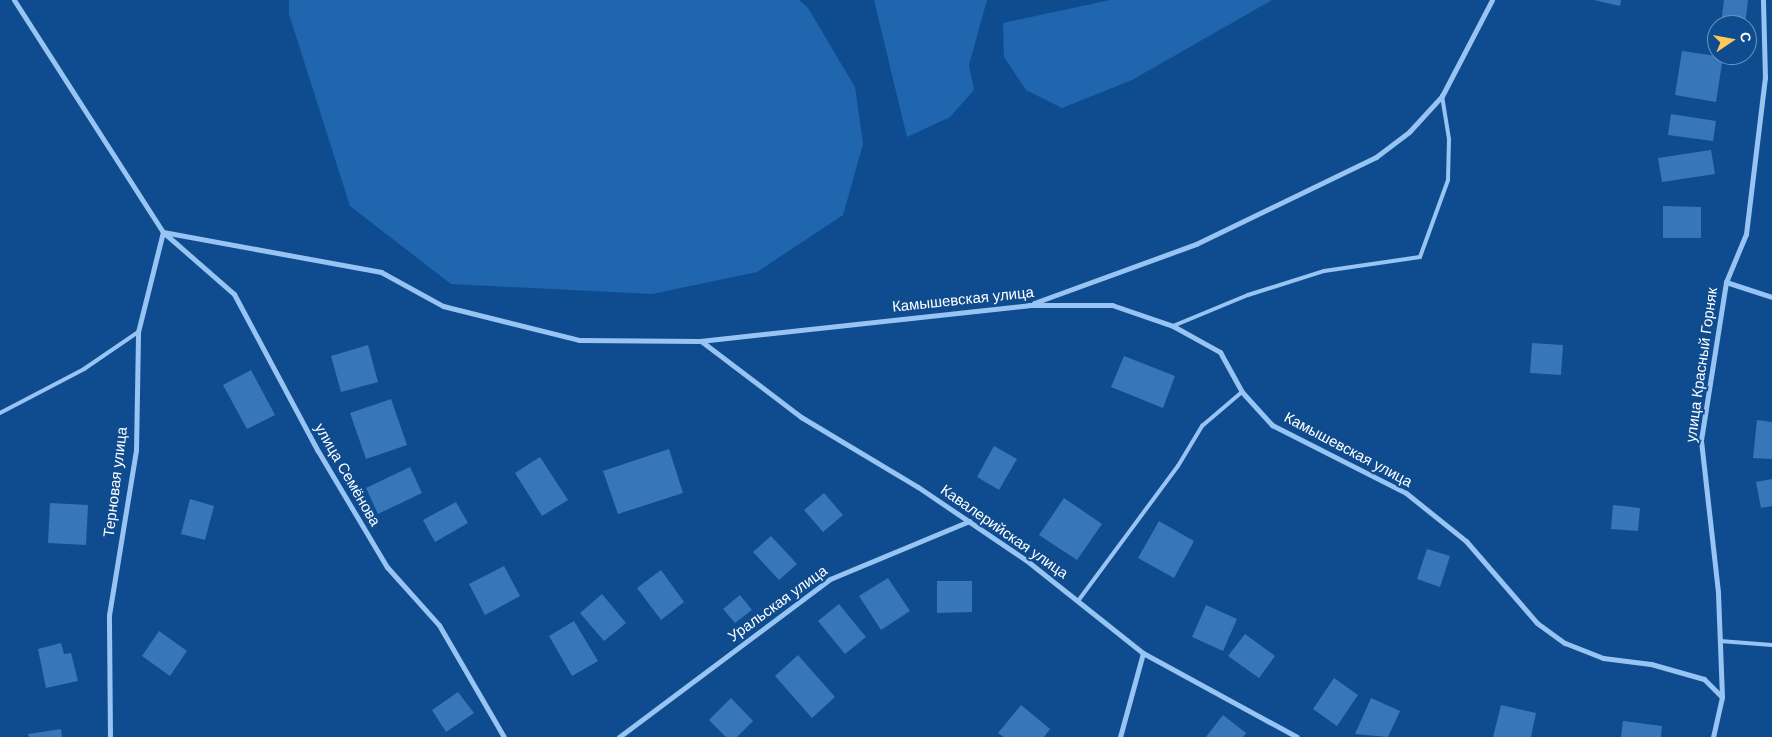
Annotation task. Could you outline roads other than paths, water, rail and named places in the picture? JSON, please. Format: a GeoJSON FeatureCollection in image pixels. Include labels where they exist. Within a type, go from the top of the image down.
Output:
{"type":"FeatureCollection","features":[{"type":"Feature","properties":{"kind":"street","name":"улица Семёнова"},"geometry":{"type":"LineString","coordinates":[[14,0],[163,232],[234,294],[318,451],[387,567],[440,625],[504,737]]}},
{"type":"Feature","properties":{"kind":"street"},"geometry":{"type":"LineString","coordinates":[[1029,305],[1196,244],[1376,157],[1409,132],[1442,96],[1492,0]]}},
{"type":"Feature","properties":{"kind":"street","name":"улица Красный Горняк"},"geometry":{"type":"LineString","coordinates":[[1713,737],[1722,697],[1718,592],[1701,440],[1726,282],[1746,234],[1764,78],[1762,0]]}},
{"type":"Feature","properties":{"kind":"street","name":"Терновая улица"},"geometry":{"type":"LineString","coordinates":[[110,737],[108,616],[136,450],[138,332],[163,232]]}},
{"type":"Feature","properties":{"kind":"street","name":"Камышевская улица"},"geometry":{"type":"LineString","coordinates":[[163,232],[381,272],[442,306],[579,340],[700,341],[1029,305],[1112,305],[1173,326],[1220,352],[1242,392],[1272,425],[1406,493],[1466,541],[1537,623],[1565,643],[1604,658],[1651,664],[1704,679],[1722,697]]}},
{"type":"Feature","properties":{"kind":"street"},"geometry":{"type":"LineString","coordinates":[[1726,282],[1772,297]]}},
{"type":"Feature","properties":{"kind":"street","name":"Кавалерийская улица"},"geometry":{"type":"LineString","coordinates":[[700,341],[801,417],[969,521],[1026,560],[1143,653],[1296,737]]}},
{"type":"Feature","properties":{"kind":"street","name":"Уральская улица"},"geometry":{"type":"LineString","coordinates":[[620,737],[830,579],[969,521]]}},
{"type":"Feature","properties":{"kind":"street"},"geometry":{"type":"LineString","coordinates":[[1120,737],[1143,653]]}},
{"type":"Feature","properties":{"kind":"lane"},"geometry":{"type":"LineString","coordinates":[[1173,326],[1248,295],[1324,271],[1420,258],[1448,180],[1449,139],[1442,96]]}},
{"type":"Feature","properties":{"kind":"lane"},"geometry":{"type":"LineString","coordinates":[[0,413],[84,369],[138,332]]}},
{"type":"Feature","properties":{"kind":"lane"},"geometry":{"type":"LineString","coordinates":[[1078,601],[1178,466],[1202,426],[1242,392]]}},
{"type":"Feature","properties":{"kind":"lane"},"geometry":{"type":"LineString","coordinates":[[1720,642],[1772,645]]}}]}
